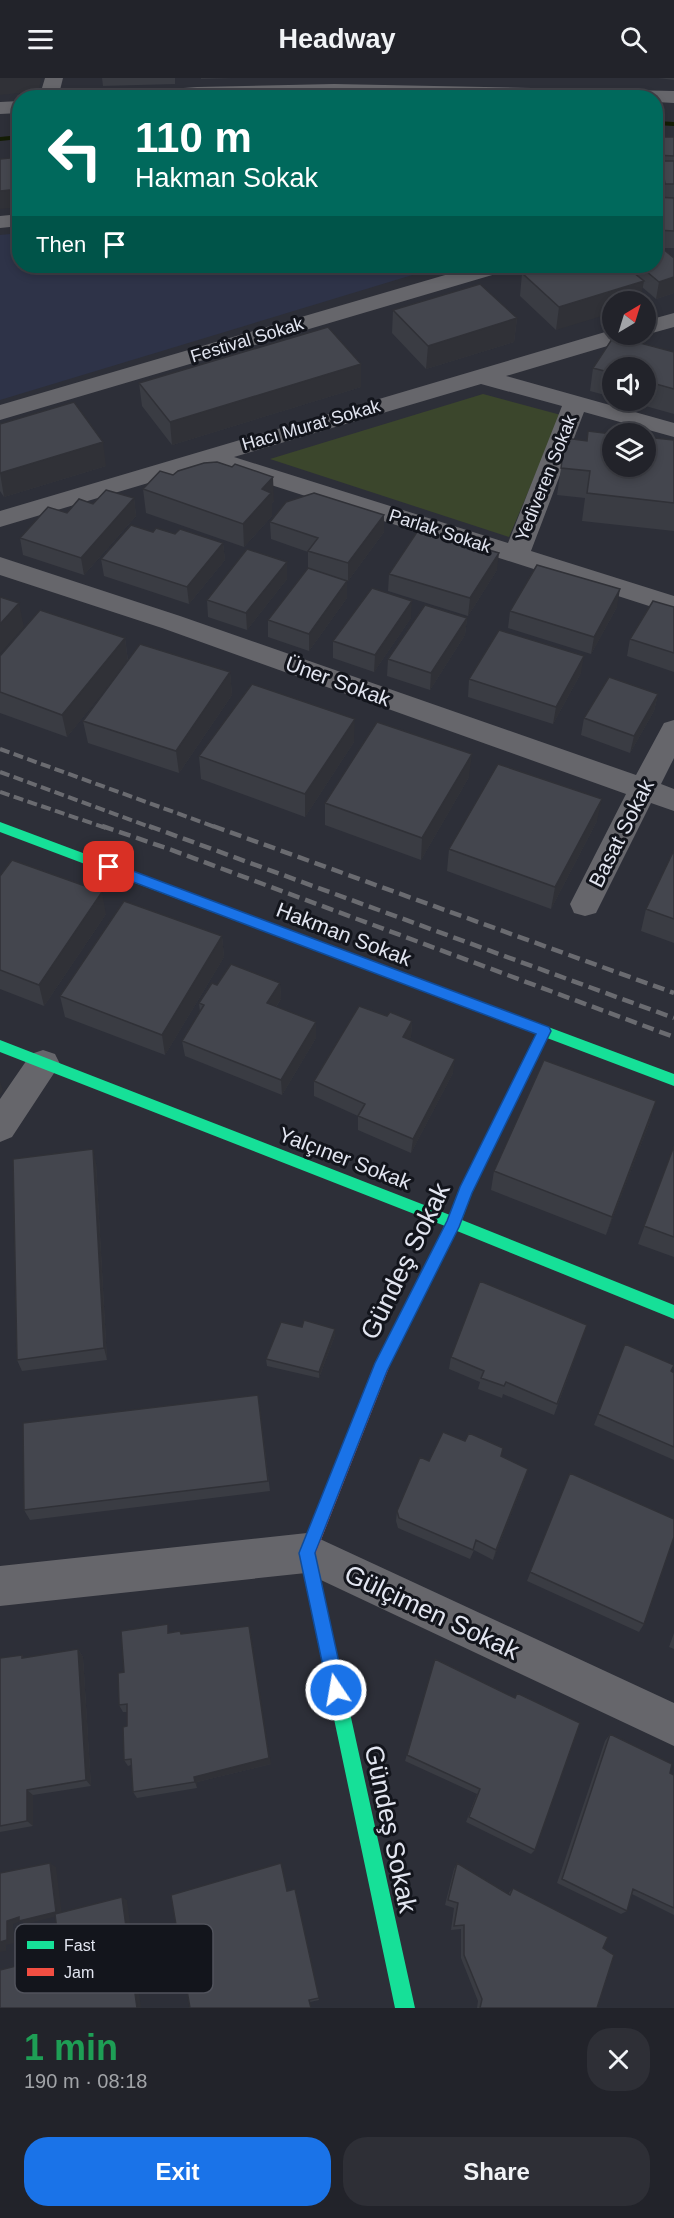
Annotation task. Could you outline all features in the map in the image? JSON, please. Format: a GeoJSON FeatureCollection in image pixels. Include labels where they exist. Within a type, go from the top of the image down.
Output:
{"type":"FeatureCollection","features":[{"type":"Feature","properties":{"kind":"street"},"geometry":{"type":"LineString","coordinates":[[165,90],[187,85],[464,90],[562,86],[603,90]]}},
{"type":"Feature","properties":{"kind":"street","name":"Festival Sokak"},"geometry":{"type":"LineString","coordinates":[[0,413],[474,273]]}},
{"type":"Feature","properties":{"kind":"street"},"geometry":{"type":"LineString","coordinates":[[656,325],[674,320]]}},
{"type":"Feature","properties":{"kind":"street","name":"Hacı Murat Sokak"},"geometry":{"type":"LineString","coordinates":[[0,519],[602,340]]}},
{"type":"Feature","properties":{"kind":"street"},"geometry":{"type":"LineString","coordinates":[[480,376],[674,430]]}},
{"type":"Feature","properties":{"kind":"street","name":"Yediveren Sokak"},"geometry":{"type":"LineString","coordinates":[[516,555],[576,402]]}},
{"type":"Feature","properties":{"kind":"street","name":"Parlak Sokak"},"geometry":{"type":"LineString","coordinates":[[206,456],[674,605]]}},
{"type":"Feature","properties":{"kind":"street","name":"Üner Sokak"},"geometry":{"type":"LineString","coordinates":[[0,566],[182,626],[674,800]]}},
{"type":"Feature","properties":{"kind":"street","name":"Basat Sokak"},"geometry":{"type":"LineString","coordinates":[[585,904],[674,730]]}},
{"type":"Feature","properties":{"kind":"street","name":"Hakman Sokak"},"geometry":{"type":"LineString","coordinates":[[0,827],[674,1080]]}},
{"type":"Feature","properties":{"kind":"street","name":"Gündeş Sokak"},"geometry":{"type":"LineString","coordinates":[[405,2008],[307,1553],[381,1368],[454,1222],[465,1192],[544,1031]]}},
{"type":"Feature","properties":{"kind":"street","name":"Yalçıner Sokak"},"geometry":{"type":"LineString","coordinates":[[0,1046],[454,1222],[674,1312]]}},
{"type":"Feature","properties":{"kind":"street"},"geometry":{"type":"LineString","coordinates":[[0,1128],[44,1064]]}},
{"type":"Feature","properties":{"kind":"street"},"geometry":{"type":"LineString","coordinates":[[0,1586],[307,1553]]}},
{"type":"Feature","properties":{"kind":"street","name":"Gülçimen Sokak"},"geometry":{"type":"LineString","coordinates":[[307,1553],[674,1725]]}},
{"type":"Feature","properties":{"kind":"shaded area"},"geometry":{"type":"Polygon","coordinates":[[[12,234],[12,273],[419,273],[0,400],[0,235],[12,234]]]}},
{"type":"Feature","properties":{"kind":"green space"},"geometry":{"type":"Polygon","coordinates":[[[483,394],[561,415],[509,537],[270,459],[483,394]]]}},
{"type":"Feature","properties":{"kind":"building"},"geometry":{"type":"Polygon","coordinates":[[[663,137],[674,137],[674,156],[663,155],[663,137]]]}},
{"type":"Feature","properties":{"kind":"building"},"geometry":{"type":"Polygon","coordinates":[[[12,158],[12,190],[0,191],[0,159],[12,158]]]}},
{"type":"Feature","properties":{"kind":"building"},"geometry":{"type":"Polygon","coordinates":[[[663,161],[674,161],[674,184],[665,184],[663,161]]]}},
{"type":"Feature","properties":{"kind":"building"},"geometry":{"type":"Polygon","coordinates":[[[663,197],[674,198],[674,231],[663,230],[663,197]]]}},
{"type":"Feature","properties":{"kind":"building"},"geometry":{"type":"Polygon","coordinates":[[[663,249],[674,258],[674,277],[659,282],[648,273],[663,273],[663,249]]]}},
{"type":"Feature","properties":{"kind":"building"},"geometry":{"type":"Polygon","coordinates":[[[522,273],[634,273],[644,281],[611,291],[602,291],[602,294],[559,307],[522,273]]]}},
{"type":"Feature","properties":{"kind":"building"},"geometry":{"type":"Polygon","coordinates":[[[480,284],[517,318],[428,346],[393,310],[480,284]]]}},
{"type":"Feature","properties":{"kind":"building"},"geometry":{"type":"Polygon","coordinates":[[[328,327],[361,364],[170,422],[139,383],[328,327]]]}},
{"type":"Feature","properties":{"kind":"building"},"geometry":{"type":"Polygon","coordinates":[[[608,345],[648,345],[674,352],[674,389],[656,384],[656,357],[602,357],[602,370],[593,368],[608,345]]]}},
{"type":"Feature","properties":{"kind":"building"},"geometry":{"type":"Polygon","coordinates":[[[74,402],[103,442],[0,473],[0,424],[74,402]]]}},
{"type":"Feature","properties":{"kind":"building"},"geometry":{"type":"Polygon","coordinates":[[[588,431],[602,433],[602,477],[656,477],[656,438],[674,440],[674,503],[587,493],[590,471],[561,468],[565,438],[587,441],[588,431]]]}},
{"type":"Feature","properties":{"kind":"building"},"geometry":{"type":"Polygon","coordinates":[[[217,462],[232,467],[235,464],[273,477],[262,489],[271,493],[243,524],[143,489],[160,471],[173,475],[178,471],[204,463],[217,462]]]}},
{"type":"Feature","properties":{"kind":"building"},"geometry":{"type":"Polygon","coordinates":[[[106,490],[134,498],[81,558],[20,538],[48,507],[67,513],[79,499],[93,504],[106,490]]]}},
{"type":"Feature","properties":{"kind":"building"},"geometry":{"type":"Polygon","coordinates":[[[314,493],[384,515],[348,563],[308,551],[318,538],[270,522],[286,502],[314,493]]]}},
{"type":"Feature","properties":{"kind":"building"},"geometry":{"type":"Polygon","coordinates":[[[131,525],[153,532],[156,528],[175,534],[180,529],[223,543],[187,587],[101,559],[131,525]]]}},
{"type":"Feature","properties":{"kind":"building"},"geometry":{"type":"Polygon","coordinates":[[[419,529],[499,553],[470,598],[389,574],[419,529]]]}},
{"type":"Feature","properties":{"kind":"building"},"geometry":{"type":"Polygon","coordinates":[[[247,549],[287,562],[246,613],[207,600],[247,549]]]}},
{"type":"Feature","properties":{"kind":"building"},"geometry":{"type":"Polygon","coordinates":[[[537,565],[620,589],[594,637],[510,611],[537,565]]]}},
{"type":"Feature","properties":{"kind":"building"},"geometry":{"type":"Polygon","coordinates":[[[308,568],[347,581],[309,634],[268,620],[308,568]]]}},
{"type":"Feature","properties":{"kind":"building"},"geometry":{"type":"Polygon","coordinates":[[[372,588],[412,601],[375,655],[333,641],[372,588]]]}},
{"type":"Feature","properties":{"kind":"building"},"geometry":{"type":"Polygon","coordinates":[[[0,597],[19,603],[0,624],[0,597]]]}},
{"type":"Feature","properties":{"kind":"building"},"geometry":{"type":"Polygon","coordinates":[[[653,601],[674,607],[674,653],[630,639],[653,601]]]}},
{"type":"Feature","properties":{"kind":"building"},"geometry":{"type":"Polygon","coordinates":[[[425,605],[467,618],[431,673],[388,659],[425,605]]]}},
{"type":"Feature","properties":{"kind":"building"},"geometry":{"type":"Polygon","coordinates":[[[40,610],[125,638],[62,715],[0,692],[0,656],[40,610]]]}},
{"type":"Feature","properties":{"kind":"building"},"geometry":{"type":"Polygon","coordinates":[[[499,630],[584,656],[556,707],[469,679],[499,630]]]}},
{"type":"Feature","properties":{"kind":"building"},"geometry":{"type":"Polygon","coordinates":[[[140,644],[230,672],[176,751],[83,721],[140,644]]]}},
{"type":"Feature","properties":{"kind":"building"},"geometry":{"type":"Polygon","coordinates":[[[609,677],[658,694],[634,736],[584,718],[609,677]]]}},
{"type":"Feature","properties":{"kind":"building"},"geometry":{"type":"Polygon","coordinates":[[[252,684],[355,719],[305,794],[199,756],[252,684]]]}},
{"type":"Feature","properties":{"kind":"building"},"geometry":{"type":"Polygon","coordinates":[[[377,722],[472,754],[422,838],[325,803],[377,722]]]}},
{"type":"Feature","properties":{"kind":"building"},"geometry":{"type":"Polygon","coordinates":[[[498,764],[602,799],[555,887],[449,849],[498,764]]]}},
{"type":"Feature","properties":{"kind":"building"},"geometry":{"type":"Polygon","coordinates":[[[674,850],[674,919],[646,909],[674,850]]]}},
{"type":"Feature","properties":{"kind":"building"},"geometry":{"type":"Polygon","coordinates":[[[12,860],[102,892],[39,985],[0,970],[0,876],[12,860]]]}},
{"type":"Feature","properties":{"kind":"building"},"geometry":{"type":"Polygon","coordinates":[[[124,901],[222,936],[162,1035],[60,996],[124,901]]]}},
{"type":"Feature","properties":{"kind":"building"},"geometry":{"type":"Polygon","coordinates":[[[231,964],[280,983],[267,1003],[316,1022],[281,1080],[182,1041],[204,1005],[199,1003],[212,983],[217,985],[231,964]]]}},
{"type":"Feature","properties":{"kind":"building"},"geometry":{"type":"Polygon","coordinates":[[[359,1006],[387,1016],[390,1012],[412,1021],[403,1037],[455,1059],[413,1139],[358,1116],[365,1104],[314,1081],[359,1006]]]}},
{"type":"Feature","properties":{"kind":"building"},"geometry":{"type":"Polygon","coordinates":[[[544,1060],[656,1101],[612,1217],[494,1171],[544,1060]]]}},
{"type":"Feature","properties":{"kind":"building"},"geometry":{"type":"Polygon","coordinates":[[[674,1146],[674,1237],[644,1226],[674,1146]]]}},
{"type":"Feature","properties":{"kind":"building"},"geometry":{"type":"Polygon","coordinates":[[[93,1149],[104,1348],[17,1360],[13,1159],[93,1149]]]}},
{"type":"Feature","properties":{"kind":"building"},"geometry":{"type":"Polygon","coordinates":[[[480,1281],[587,1325],[557,1404],[506,1382],[504,1386],[481,1378],[484,1371],[451,1357],[480,1281]]]}},
{"type":"Feature","properties":{"kind":"building"},"geometry":{"type":"Polygon","coordinates":[[[304,1320],[335,1329],[319,1372],[266,1359],[281,1322],[302,1327],[304,1320]]]}},
{"type":"Feature","properties":{"kind":"building"},"geometry":{"type":"Polygon","coordinates":[[[625,1344],[674,1365],[671,1371],[674,1373],[674,1447],[598,1414],[625,1344]]]}},
{"type":"Feature","properties":{"kind":"building"},"geometry":{"type":"Polygon","coordinates":[[[258,1395],[268,1481],[24,1510],[23,1423],[258,1395]]]}},
{"type":"Feature","properties":{"kind":"building"},"geometry":{"type":"Polygon","coordinates":[[[443,1432],[465,1441],[469,1433],[503,1448],[501,1456],[528,1469],[496,1550],[476,1540],[473,1550],[399,1518],[397,1511],[420,1457],[429,1461],[443,1432]]]}},
{"type":"Feature","properties":{"kind":"building"},"geometry":{"type":"Polygon","coordinates":[[[570,1473],[674,1519],[674,1537],[644,1624],[530,1572],[570,1473]]]}},
{"type":"Feature","properties":{"kind":"building"},"geometry":{"type":"Polygon","coordinates":[[[168,1624],[168,1633],[180,1631],[181,1634],[249,1626],[269,1758],[194,1777],[195,1782],[133,1792],[131,1759],[124,1760],[123,1727],[127,1726],[127,1704],[119,1705],[118,1673],[124,1672],[121,1631],[168,1624]]]}},
{"type":"Feature","properties":{"kind":"building"},"geometry":{"type":"Polygon","coordinates":[[[78,1649],[86,1780],[27,1790],[27,1821],[0,1826],[0,1658],[22,1655],[22,1658],[78,1649]]]}},
{"type":"Feature","properties":{"kind":"building"},"geometry":{"type":"Polygon","coordinates":[[[435,1659],[515,1698],[517,1693],[580,1723],[535,1850],[469,1817],[480,1789],[407,1755],[435,1659]]]}},
{"type":"Feature","properties":{"kind":"building"},"geometry":{"type":"Polygon","coordinates":[[[610,1734],[672,1764],[670,1773],[674,1775],[674,1908],[633,1889],[627,1911],[562,1879],[610,1734]]]}},
{"type":"Feature","properties":{"kind":"building"},"geometry":{"type":"Polygon","coordinates":[[[50,1863],[56,1912],[19,1921],[19,1917],[7,1921],[7,1940],[0,1942],[0,1873],[50,1863]]]}},
{"type":"Feature","properties":{"kind":"building"},"geometry":{"type":"Polygon","coordinates":[[[281,1863],[287,1891],[295,1889],[319,1998],[309,2000],[311,2008],[190,2008],[187,1993],[213,1993],[213,1924],[176,1924],[171,1895],[281,1863]]]}},
{"type":"Feature","properties":{"kind":"building"},"geometry":{"type":"Polygon","coordinates":[[[457,1863],[510,1895],[513,1888],[608,1937],[603,1948],[614,1955],[597,2008],[480,2008],[482,1999],[464,1955],[464,1925],[454,1926],[458,1903],[448,1900],[457,1863]]]}},
{"type":"Feature","properties":{"kind":"building"},"geometry":{"type":"Polygon","coordinates":[[[122,1897],[126,1924],[56,1924],[55,1914],[122,1897]]]}},
{"type":"Feature","properties":{"kind":"building"},"geometry":{"type":"Polygon","coordinates":[[[15,1966],[15,1993],[135,1993],[137,2008],[0,2008],[0,1970],[15,1966]]]}},
{"type":"Feature","properties":{"kind":"waterway"},"geometry":{"type":"LineString","coordinates":[[663,123],[674,124]]}},
{"type":"Feature","properties":{"kind":"waterway"},"geometry":{"type":"LineString","coordinates":[[0,139],[12,138]]}},
{"type":"Feature","properties":{"kind":"railway"},"geometry":{"type":"LineString","coordinates":[[0,749],[218,828]]}},
{"type":"Feature","properties":{"kind":"railway"},"geometry":{"type":"LineString","coordinates":[[0,772],[153,828]]}},
{"type":"Feature","properties":{"kind":"railway"},"geometry":{"type":"LineString","coordinates":[[0,792],[106,828]]}},
{"type":"Feature","properties":{"kind":"railway"},"geometry":{"type":"LineString","coordinates":[[102,826],[674,1037]]}},
{"type":"Feature","properties":{"kind":"railway"},"geometry":{"type":"LineString","coordinates":[[149,826],[674,1018]]}},
{"type":"Feature","properties":{"kind":"railway"},"geometry":{"type":"LineString","coordinates":[[213,826],[674,993]]}},
{"type":"Feature","properties":{"kind":"traffic: fast"},"geometry":{"type":"LineString","coordinates":[[0,827],[674,1080]]}},
{"type":"Feature","properties":{"kind":"traffic: fast"},"geometry":{"type":"LineString","coordinates":[[382,1365],[454,1223],[465,1192],[544,1031]]}},
{"type":"Feature","properties":{"kind":"traffic: fast"},"geometry":{"type":"LineString","coordinates":[[0,1046],[454,1223],[674,1312]]}},
{"type":"Feature","properties":{"kind":"traffic: fast"},"geometry":{"type":"LineString","coordinates":[[309,1549],[307,1553],[405,2008]]}},
{"type":"Feature","properties":{"kind":"traffic: jam"},"geometry":{"type":"LineString","coordinates":[[309,1549],[382,1365]]}},
{"type":"Feature","properties":{"kind":"route"},"geometry":{"type":"LineString","coordinates":[[109,867],[544,1031],[465,1192],[454,1222],[381,1368],[307,1553],[336,1690]]}}]}
